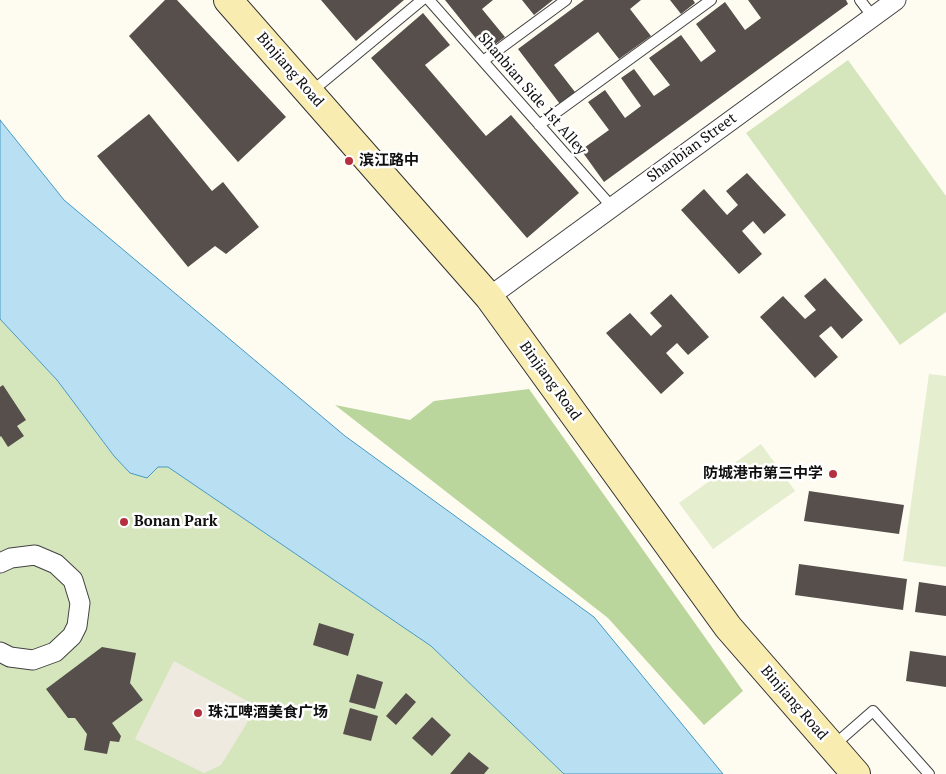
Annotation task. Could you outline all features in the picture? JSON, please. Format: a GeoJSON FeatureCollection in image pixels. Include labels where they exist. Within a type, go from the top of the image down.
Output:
{"type":"FeatureCollection","features":[{"type":"Feature","properties":{"kind":"street","name":"Binjiang Road"},"geometry":{"type":"LineString","coordinates":[[228,0],[489,297],[728,627],[856,774]]}},
{"type":"Feature","properties":{"kind":"street","name":"Shanbian Street"},"geometry":{"type":"LineString","coordinates":[[489,297],[896,0]]}},
{"type":"Feature","properties":{"kind":"street"},"geometry":{"type":"LineString","coordinates":[[0,563],[11,558],[35,556],[56,564],[73,580],[80,603],[77,626],[72,636],[55,652],[33,660],[10,656],[0,652]]}},
{"type":"Feature","properties":{"kind":"lane"},"geometry":{"type":"LineString","coordinates":[[310,93],[422,0]]}},
{"type":"Feature","properties":{"kind":"lane","name":"Shanbian Side 1st Alley"},"geometry":{"type":"LineString","coordinates":[[430,0],[612,207]]}},
{"type":"Feature","properties":{"kind":"lane"},"geometry":{"type":"LineString","coordinates":[[483,61],[566,0]]}},
{"type":"Feature","properties":{"kind":"lane"},"geometry":{"type":"LineString","coordinates":[[539,125],[711,0]]}},
{"type":"Feature","properties":{"kind":"lane"},"geometry":{"type":"LineString","coordinates":[[860,0],[873,17]]}},
{"type":"Feature","properties":{"kind":"lane"},"geometry":{"type":"LineString","coordinates":[[832,747],[873,710],[929,774]]}},
{"type":"Feature","properties":{"kind":"green space"},"geometry":{"type":"Polygon","coordinates":[[[848,60],[946,196],[946,312],[900,345],[746,133],[848,60]]]}},
{"type":"Feature","properties":{"kind":"green space","name":"Bonan Park"},"geometry":{"type":"Polygon","coordinates":[[[0,319],[57,380],[114,456],[130,473],[158,467],[168,467],[431,646],[564,774],[0,774],[0,319]]]}},
{"type":"Feature","properties":{"kind":"green space"},"geometry":{"type":"Polygon","coordinates":[[[929,374],[946,376],[946,567],[903,561],[929,374]]]}},
{"type":"Feature","properties":{"kind":"green space"},"geometry":{"type":"Polygon","coordinates":[[[529,389],[743,691],[704,725],[608,618],[335,405],[410,420],[434,401],[529,389]]]}},
{"type":"Feature","properties":{"kind":"green space"},"geometry":{"type":"Polygon","coordinates":[[[761,444],[795,491],[713,549],[679,503],[761,444]]]}},
{"type":"Feature","properties":{"kind":"shaded area","name":"珠江啤酒美食广场"},"geometry":{"type":"Polygon","coordinates":[[[174,661],[249,702],[247,723],[221,765],[204,773],[135,739],[174,661]]]}},
{"type":"Feature","properties":{"kind":"water"},"geometry":{"type":"Polygon","coordinates":[[[0,120],[64,200],[345,436],[594,617],[723,774],[564,774],[431,646],[168,467],[158,467],[147,478],[130,473],[114,456],[57,380],[0,319],[0,120]]]}},
{"type":"Feature","properties":{"kind":"building"},"geometry":{"type":"Polygon","coordinates":[[[165,0],[177,0],[286,117],[238,162],[129,36],[165,0]]]}},
{"type":"Feature","properties":{"kind":"building"},"geometry":{"type":"Polygon","coordinates":[[[321,0],[404,0],[356,41],[321,0]]]}},
{"type":"Feature","properties":{"kind":"building"},"geometry":{"type":"Polygon","coordinates":[[[445,0],[493,0],[482,9],[505,37],[486,51],[445,0]]]}},
{"type":"Feature","properties":{"kind":"building"},"geometry":{"type":"Polygon","coordinates":[[[522,0],[553,0],[534,15],[522,0]]]}},
{"type":"Feature","properties":{"kind":"building"},"geometry":{"type":"Polygon","coordinates":[[[584,0],[641,0],[630,9],[651,36],[619,59],[598,32],[554,65],[575,92],[560,104],[518,49],[584,0]]]}},
{"type":"Feature","properties":{"kind":"building"},"geometry":{"type":"Polygon","coordinates":[[[670,0],[693,0],[695,3],[681,14],[670,0]]]}},
{"type":"Feature","properties":{"kind":"building"},"geometry":{"type":"Polygon","coordinates":[[[748,0],[846,0],[848,4],[604,182],[581,150],[609,130],[588,102],[605,90],[625,118],[641,106],[621,78],[634,69],[654,96],[670,85],[649,58],[681,35],[701,62],[716,51],[696,24],[725,2],[745,30],[761,18],[748,0]]]}},
{"type":"Feature","properties":{"kind":"building"},"geometry":{"type":"Polygon","coordinates":[[[423,13],[450,45],[425,65],[486,136],[511,115],[579,193],[527,238],[371,58],[423,13]]]}},
{"type":"Feature","properties":{"kind":"building"},"geometry":{"type":"Polygon","coordinates":[[[149,114],[212,191],[223,182],[259,227],[226,254],[215,246],[188,267],[97,156],[149,114]]]}},
{"type":"Feature","properties":{"kind":"building"},"geometry":{"type":"Polygon","coordinates":[[[747,173],[786,215],[764,234],[753,221],[742,231],[762,254],[739,274],[681,210],[704,189],[727,215],[738,205],[726,191],[747,173]]]}},
{"type":"Feature","properties":{"kind":"building"},"geometry":{"type":"Polygon","coordinates":[[[825,278],[863,320],[842,339],[831,326],[819,336],[838,357],[815,378],[760,317],[783,296],[805,319],[816,310],[804,296],[825,278]]]}},
{"type":"Feature","properties":{"kind":"building"},"geometry":{"type":"Polygon","coordinates":[[[671,294],[709,337],[688,355],[677,343],[666,353],[684,373],[661,394],[606,333],[630,313],[651,336],[662,326],[650,313],[671,294]]]}},
{"type":"Feature","properties":{"kind":"building"},"geometry":{"type":"Polygon","coordinates":[[[3,385],[26,420],[17,426],[24,436],[8,447],[0,437],[0,387],[3,385]]]}},
{"type":"Feature","properties":{"kind":"building"},"geometry":{"type":"Polygon","coordinates":[[[809,491],[904,505],[899,534],[804,521],[809,491]]]}},
{"type":"Feature","properties":{"kind":"building"},"geometry":{"type":"Polygon","coordinates":[[[799,564],[907,579],[903,610],[795,595],[799,564]]]}},
{"type":"Feature","properties":{"kind":"building"},"geometry":{"type":"Polygon","coordinates":[[[919,582],[946,586],[946,616],[915,612],[919,582]]]}},
{"type":"Feature","properties":{"kind":"building"},"geometry":{"type":"Polygon","coordinates":[[[319,623],[354,634],[348,656],[313,645],[319,623]]]}},
{"type":"Feature","properties":{"kind":"building"},"geometry":{"type":"Polygon","coordinates":[[[102,647],[136,653],[130,683],[143,700],[112,723],[121,736],[119,742],[110,741],[107,754],[84,750],[87,734],[75,718],[68,718],[46,689],[102,647]]]}},
{"type":"Feature","properties":{"kind":"building"},"geometry":{"type":"Polygon","coordinates":[[[910,651],[946,656],[946,687],[906,681],[910,651]]]}},
{"type":"Feature","properties":{"kind":"building"},"geometry":{"type":"Polygon","coordinates":[[[357,674],[383,682],[375,709],[349,702],[357,674]]]}},
{"type":"Feature","properties":{"kind":"building"},"geometry":{"type":"Polygon","coordinates":[[[406,693],[416,702],[396,725],[386,716],[406,693]]]}},
{"type":"Feature","properties":{"kind":"building"},"geometry":{"type":"Polygon","coordinates":[[[350,708],[378,716],[371,741],[343,734],[350,708]]]}},
{"type":"Feature","properties":{"kind":"building"},"geometry":{"type":"Polygon","coordinates":[[[432,717],[451,735],[432,756],[412,738],[432,717]]]}},
{"type":"Feature","properties":{"kind":"building"},"geometry":{"type":"Polygon","coordinates":[[[469,752],[489,768],[484,774],[450,774],[469,752]]]}},
{"type":"Feature","properties":{"kind":"place","name":"滨江路中"},"geometry":{"type":"Point","coordinates":[349,161]}},
{"type":"Feature","properties":{"kind":"place","name":"防城港市第三中学"},"geometry":{"type":"Point","coordinates":[833,474]}},
{"type":"Feature","properties":{"kind":"place","name":"Bonan Park"},"geometry":{"type":"Point","coordinates":[124,522]}},
{"type":"Feature","properties":{"kind":"place","name":"珠江啤酒美食广场"},"geometry":{"type":"Point","coordinates":[198,713]}}]}
